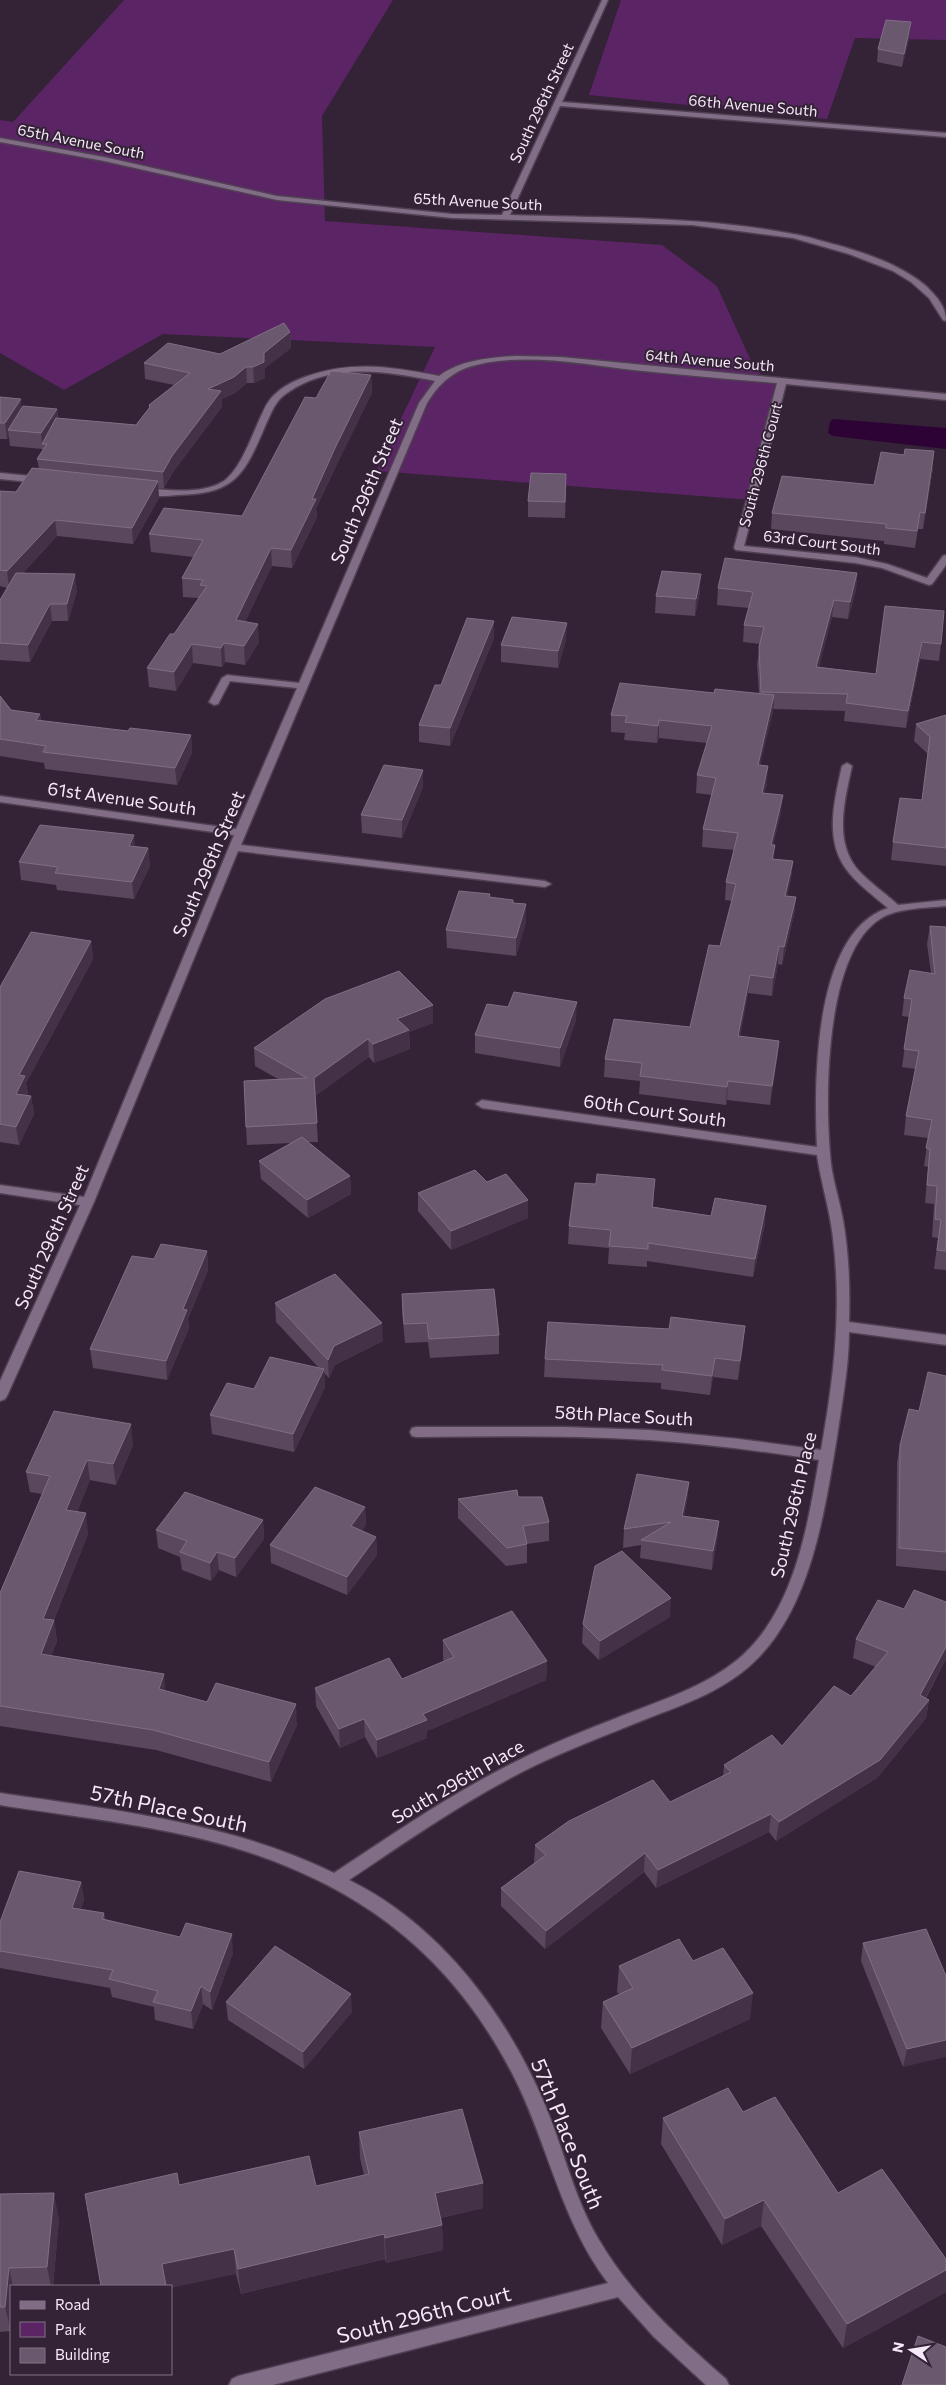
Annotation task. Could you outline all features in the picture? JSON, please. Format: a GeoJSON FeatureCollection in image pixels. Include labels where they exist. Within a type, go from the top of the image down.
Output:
{"type":"FeatureCollection","features":[{"type":"Feature","properties":{"kind":"street","name":"South 296th Street"},"geometry":{"type":"LineString","coordinates":[[504,219],[605,0]]}},
{"type":"Feature","properties":{"kind":"street","name":"66th Avenue South"},"geometry":{"type":"LineString","coordinates":[[558,104],[946,135]]}},
{"type":"Feature","properties":{"kind":"street","name":"65th Avenue South"},"geometry":{"type":"LineString","coordinates":[[0,140],[95,157],[278,198],[372,209],[504,219],[672,222],[749,229],[798,238],[852,252],[896,269],[921,286],[946,318]]}},
{"type":"Feature","properties":{"kind":"street","name":"64th Avenue South"},"geometry":{"type":"LineString","coordinates":[[470,364],[506,360],[558,361],[946,397]]}},
{"type":"Feature","properties":{"kind":"street","name":"South 296th Street"},"geometry":{"type":"LineString","coordinates":[[0,1396],[88,1202],[234,847],[423,403],[440,379],[470,364]]}},
{"type":"Feature","properties":{"kind":"street"},"geometry":{"type":"LineString","coordinates":[[132,490],[170,494],[196,492],[216,488],[233,479],[275,398],[292,386],[315,376],[335,370],[358,367],[387,369],[440,379]]}},
{"type":"Feature","properties":{"kind":"street","name":"South 296th Court"},"geometry":{"type":"LineString","coordinates":[[739,548],[782,382]]}},
{"type":"Feature","properties":{"kind":"street"},"geometry":{"type":"LineString","coordinates":[[0,476],[47,481]]}},
{"type":"Feature","properties":{"kind":"street","name":"63rd Court South"},"geometry":{"type":"LineString","coordinates":[[739,548],[855,560],[884,566],[929,582],[946,558]]}},
{"type":"Feature","properties":{"kind":"street"},"geometry":{"type":"LineString","coordinates":[[214,702],[227,678],[303,686]]}},
{"type":"Feature","properties":{"kind":"street"},"geometry":{"type":"LineString","coordinates":[[847,766],[838,822],[842,850],[853,871],[897,910],[946,904]]}},
{"type":"Feature","properties":{"kind":"street","name":"61st Avenue South"},"geometry":{"type":"LineString","coordinates":[[0,799],[240,833]]}},
{"type":"Feature","properties":{"kind":"street"},"geometry":{"type":"LineString","coordinates":[[234,847],[545,884]]}},
{"type":"Feature","properties":{"kind":"street","name":"South 296th Place"},"geometry":{"type":"LineString","coordinates":[[336,1880],[486,1784],[546,1754],[685,1697],[724,1677],[741,1664],[767,1636],[783,1612],[794,1590],[806,1550],[827,1456],[842,1362],[841,1274],[837,1220],[827,1182],[823,1152],[821,1086],[826,1025],[843,960],[862,927],[876,916],[897,910]]}},
{"type":"Feature","properties":{"kind":"street","name":"60th Court South"},"geometry":{"type":"LineString","coordinates":[[482,1104],[823,1152]]}},
{"type":"Feature","properties":{"kind":"street"},"geometry":{"type":"LineString","coordinates":[[0,1189],[88,1202]]}},
{"type":"Feature","properties":{"kind":"street"},"geometry":{"type":"LineString","coordinates":[[841,1326],[946,1340]]}},
{"type":"Feature","properties":{"kind":"street","name":"58th Place South"},"geometry":{"type":"LineString","coordinates":[[418,1432],[535,1431],[649,1435],[729,1442],[827,1456]]}},
{"type":"Feature","properties":{"kind":"street","name":"57th Place South"},"geometry":{"type":"LineString","coordinates":[[0,1799],[189,1830],[252,1848],[336,1880],[371,1900],[405,1924],[453,1972],[476,2002],[518,2065],[534,2101],[559,2172],[581,2225],[622,2288],[658,2327],[720,2385]]}},
{"type":"Feature","properties":{"kind":"street","name":"South 296th Court"},"geometry":{"type":"LineString","coordinates":[[238,2385],[622,2288]]}},
{"type":"Feature","properties":{"kind":"green space"},"geometry":{"type":"Polygon","coordinates":[[[124,0],[393,0],[322,116],[325,221],[662,245],[717,286],[751,361],[765,380],[782,382],[752,500],[376,471],[435,347],[163,334],[64,390],[0,353],[0,120],[13,122],[124,0]]]}},
{"type":"Feature","properties":{"kind":"green space"},"geometry":{"type":"Polygon","coordinates":[[[621,0],[946,0],[946,40],[855,38],[827,119],[589,95],[621,0]]]}},
{"type":"Feature","properties":{"kind":"shaded area"},"geometry":{"type":"Polygon","coordinates":[[[833,419],[946,428],[946,449],[833,436],[828,433],[830,422],[833,419]]]}},
{"type":"Feature","properties":{"kind":"building"},"geometry":{"type":"Polygon","coordinates":[[[886,20],[911,22],[904,54],[878,49],[886,20]]]}},
{"type":"Feature","properties":{"kind":"building"},"geometry":{"type":"Polygon","coordinates":[[[284,323],[290,332],[264,353],[264,362],[253,367],[246,367],[234,377],[208,389],[221,391],[172,456],[163,472],[37,459],[47,444],[42,444],[56,418],[136,425],[150,407],[149,405],[190,373],[144,363],[168,343],[220,354],[284,323]]]}},
{"type":"Feature","properties":{"kind":"building"},"geometry":{"type":"Polygon","coordinates":[[[331,371],[371,375],[335,448],[312,499],[316,499],[291,550],[271,548],[236,620],[258,624],[244,646],[224,643],[221,648],[192,644],[174,672],[147,668],[170,634],[174,634],[207,586],[200,585],[203,580],[182,578],[203,540],[149,534],[164,508],[242,516],[305,397],[316,398],[331,371]]]}},
{"type":"Feature","properties":{"kind":"building"},"geometry":{"type":"Polygon","coordinates":[[[0,397],[21,399],[5,423],[0,423],[0,397]]]}},
{"type":"Feature","properties":{"kind":"building"},"geometry":{"type":"Polygon","coordinates":[[[23,406],[57,409],[41,433],[8,430],[23,406]]]}},
{"type":"Feature","properties":{"kind":"building"},"geometry":{"type":"Polygon","coordinates":[[[905,449],[934,451],[925,513],[920,512],[917,531],[886,528],[886,524],[772,513],[782,476],[874,485],[881,452],[904,455],[905,449]]]}},
{"type":"Feature","properties":{"kind":"building"},"geometry":{"type":"Polygon","coordinates":[[[32,468],[158,481],[132,528],[55,520],[7,571],[0,570],[0,491],[16,492],[32,468]]]}},
{"type":"Feature","properties":{"kind":"building"},"geometry":{"type":"Polygon","coordinates":[[[531,473],[566,474],[565,502],[528,501],[531,473]]]}},
{"type":"Feature","properties":{"kind":"building"},"geometry":{"type":"Polygon","coordinates":[[[725,558],[857,573],[850,602],[834,600],[816,667],[876,674],[885,606],[944,611],[941,644],[922,642],[908,711],[846,703],[848,694],[761,692],[759,647],[764,627],[744,625],[753,592],[718,588],[725,558]]]}},
{"type":"Feature","properties":{"kind":"building"},"geometry":{"type":"Polygon","coordinates":[[[662,571],[701,574],[696,599],[656,596],[662,571]]]}},
{"type":"Feature","properties":{"kind":"building"},"geometry":{"type":"Polygon","coordinates":[[[16,573],[75,574],[67,604],[50,604],[28,645],[0,643],[0,600],[16,573]]]}},
{"type":"Feature","properties":{"kind":"building"},"geometry":{"type":"Polygon","coordinates":[[[512,617],[567,623],[558,651],[501,645],[512,617]]]}},
{"type":"Feature","properties":{"kind":"building"},"geometry":{"type":"Polygon","coordinates":[[[467,618],[494,621],[450,728],[419,725],[435,685],[441,685],[467,618]]]}},
{"type":"Feature","properties":{"kind":"building"},"geometry":{"type":"Polygon","coordinates":[[[620,683],[714,693],[715,689],[774,695],[758,765],[768,766],[762,793],[783,795],[771,845],[775,845],[772,859],[793,861],[785,896],[796,897],[784,947],[779,946],[773,978],[750,975],[738,1036],[779,1041],[772,1086],[728,1081],[727,1087],[640,1076],[642,1063],[605,1059],[614,1019],[690,1027],[709,945],[720,946],[736,884],[726,882],[738,833],[703,829],[716,778],[697,775],[712,726],[659,720],[658,726],[625,722],[627,716],[611,715],[620,683]]]}},
{"type":"Feature","properties":{"kind":"building"},"geometry":{"type":"Polygon","coordinates":[[[0,696],[11,710],[40,714],[36,720],[128,731],[130,728],[191,735],[175,768],[43,752],[46,746],[0,739],[0,696]]]}},
{"type":"Feature","properties":{"kind":"building"},"geometry":{"type":"Polygon","coordinates":[[[946,715],[946,848],[893,842],[900,798],[922,800],[930,737],[916,724],[946,715]]]}},
{"type":"Feature","properties":{"kind":"building"},"geometry":{"type":"Polygon","coordinates":[[[384,765],[423,770],[402,820],[361,815],[384,765]]]}},
{"type":"Feature","properties":{"kind":"building"},"geometry":{"type":"Polygon","coordinates":[[[40,825],[134,835],[129,846],[148,848],[132,882],[55,873],[58,867],[19,862],[40,825]]]}},
{"type":"Feature","properties":{"kind":"building"},"geometry":{"type":"Polygon","coordinates":[[[459,891],[490,894],[489,897],[513,900],[513,903],[526,904],[516,938],[446,930],[459,891]]]}},
{"type":"Feature","properties":{"kind":"building"},"geometry":{"type":"Polygon","coordinates":[[[930,926],[946,927],[946,1251],[937,1250],[941,1220],[935,1219],[937,1186],[927,1185],[930,1149],[926,1148],[932,1120],[906,1116],[919,1051],[904,1049],[912,999],[904,998],[910,970],[935,974],[930,926]]]}},
{"type":"Feature","properties":{"kind":"building"},"geometry":{"type":"Polygon","coordinates":[[[31,932],[91,941],[19,1075],[25,1076],[16,1094],[31,1096],[16,1127],[0,1124],[0,987],[31,932]]]}},
{"type":"Feature","properties":{"kind":"building"},"geometry":{"type":"Polygon","coordinates":[[[399,971],[433,1005],[397,1019],[409,1030],[373,1044],[368,1039],[314,1078],[317,1123],[246,1127],[244,1081],[307,1078],[254,1048],[325,999],[399,971]]]}},
{"type":"Feature","properties":{"kind":"building"},"geometry":{"type":"Polygon","coordinates":[[[514,992],[577,1002],[560,1048],[475,1035],[487,1004],[508,1007],[514,992]]]}},
{"type":"Feature","properties":{"kind":"building"},"geometry":{"type":"Polygon","coordinates":[[[302,1137],[350,1176],[307,1200],[259,1161],[302,1137]]]}},
{"type":"Feature","properties":{"kind":"building"},"geometry":{"type":"Polygon","coordinates":[[[475,1170],[487,1182],[506,1174],[528,1200],[451,1231],[418,1193],[475,1170]]]}},
{"type":"Feature","properties":{"kind":"building"},"geometry":{"type":"Polygon","coordinates":[[[597,1174],[655,1179],[652,1207],[711,1216],[715,1198],[766,1206],[755,1259],[648,1243],[648,1249],[609,1246],[611,1230],[569,1226],[575,1183],[596,1184],[597,1174]]]}},
{"type":"Feature","properties":{"kind":"building"},"geometry":{"type":"Polygon","coordinates":[[[161,1244],[207,1251],[183,1309],[187,1310],[166,1361],[90,1349],[132,1256],[154,1259],[161,1244]]]}},
{"type":"Feature","properties":{"kind":"building"},"geometry":{"type":"Polygon","coordinates":[[[335,1274],[382,1323],[334,1346],[328,1360],[275,1303],[335,1274]]]}},
{"type":"Feature","properties":{"kind":"building"},"geometry":{"type":"Polygon","coordinates":[[[494,1289],[499,1335],[429,1339],[427,1323],[404,1324],[402,1294],[494,1289]]]}},
{"type":"Feature","properties":{"kind":"building"},"geometry":{"type":"Polygon","coordinates":[[[671,1317],[745,1326],[740,1361],[715,1358],[712,1376],[662,1370],[663,1365],[545,1359],[548,1322],[669,1329],[671,1317]]]}},
{"type":"Feature","properties":{"kind":"building"},"geometry":{"type":"Polygon","coordinates":[[[270,1357],[324,1369],[293,1434],[210,1415],[227,1383],[254,1389],[270,1357]]]}},
{"type":"Feature","properties":{"kind":"building"},"geometry":{"type":"Polygon","coordinates":[[[928,1372],[946,1376],[946,1552],[899,1548],[900,1445],[909,1409],[919,1411],[928,1372]]]}},
{"type":"Feature","properties":{"kind":"building"},"geometry":{"type":"Polygon","coordinates":[[[54,1411],[131,1424],[113,1464],[87,1460],[66,1510],[86,1513],[43,1619],[54,1620],[41,1654],[164,1674],[159,1689],[207,1702],[216,1683],[296,1704],[269,1762],[153,1730],[0,1706],[0,1593],[50,1476],[26,1472],[54,1411]]]}},
{"type":"Feature","properties":{"kind":"building"},"geometry":{"type":"Polygon","coordinates":[[[637,1474],[689,1482],[682,1516],[719,1521],[713,1551],[641,1540],[671,1522],[624,1529],[637,1474]]]}},
{"type":"Feature","properties":{"kind":"building"},"geometry":{"type":"Polygon","coordinates":[[[315,1487],[365,1507],[351,1526],[376,1537],[347,1577],[270,1545],[315,1487]]]}},
{"type":"Feature","properties":{"kind":"building"},"geometry":{"type":"Polygon","coordinates":[[[517,1490],[518,1497],[542,1497],[549,1522],[523,1526],[527,1544],[507,1548],[458,1499],[517,1490]]]}},
{"type":"Feature","properties":{"kind":"building"},"geometry":{"type":"Polygon","coordinates":[[[185,1492],[263,1520],[235,1558],[217,1552],[210,1563],[180,1552],[187,1541],[156,1530],[185,1492]]]}},
{"type":"Feature","properties":{"kind":"building"},"geometry":{"type":"Polygon","coordinates":[[[622,1551],[671,1598],[600,1641],[583,1624],[595,1566],[622,1551]]]}},
{"type":"Feature","properties":{"kind":"building"},"geometry":{"type":"Polygon","coordinates":[[[914,1590],[946,1602],[946,1647],[920,1695],[929,1700],[880,1760],[779,1822],[771,1814],[658,1870],[645,1853],[546,1931],[501,1888],[546,1855],[535,1845],[569,1821],[653,1780],[670,1802],[731,1772],[724,1765],[772,1735],[782,1746],[834,1686],[851,1696],[888,1652],[856,1639],[878,1600],[904,1609],[914,1590]]]}},
{"type":"Feature","properties":{"kind":"building"},"geometry":{"type":"Polygon","coordinates":[[[512,1611],[547,1661],[423,1714],[427,1720],[377,1740],[364,1719],[339,1729],[315,1688],[389,1658],[402,1679],[454,1657],[443,1640],[512,1611]]]}},
{"type":"Feature","properties":{"kind":"building"},"geometry":{"type":"Polygon","coordinates":[[[19,1871],[81,1882],[72,1908],[104,1913],[102,1919],[180,1937],[186,1923],[232,1934],[210,1992],[201,1986],[191,2011],[153,2002],[158,1991],[109,1979],[113,1970],[0,1951],[0,1922],[19,1871]]]}},
{"type":"Feature","properties":{"kind":"building"},"geometry":{"type":"Polygon","coordinates":[[[926,1929],[946,1976],[946,2040],[907,2049],[863,1943],[926,1929]]]}},
{"type":"Feature","properties":{"kind":"building"},"geometry":{"type":"Polygon","coordinates":[[[679,1939],[693,1961],[723,1948],[753,1993],[632,2048],[603,2002],[633,1988],[619,1966],[679,1939]]]}},
{"type":"Feature","properties":{"kind":"building"},"geometry":{"type":"Polygon","coordinates":[[[275,1946],[351,1994],[303,2052],[226,2002],[275,1946]]]}},
{"type":"Feature","properties":{"kind":"building"},"geometry":{"type":"Polygon","coordinates":[[[728,2088],[743,2112],[775,2097],[838,2193],[882,2169],[946,2259],[946,2270],[847,2324],[764,2200],[725,2219],[663,2118],[728,2088]]]}},
{"type":"Feature","properties":{"kind":"building"},"geometry":{"type":"Polygon","coordinates":[[[462,2109],[483,2183],[435,2193],[442,2225],[385,2238],[384,2234],[238,2269],[234,2249],[162,2264],[166,2285],[101,2285],[85,2194],[177,2173],[179,2185],[309,2156],[316,2186],[369,2174],[359,2132],[462,2109]]]}},
{"type":"Feature","properties":{"kind":"building"},"geometry":{"type":"Polygon","coordinates":[[[54,2193],[47,2267],[9,2268],[5,2307],[0,2307],[0,2194],[54,2193]]]}},
{"type":"Feature","properties":{"kind":"building"},"geometry":{"type":"Polygon","coordinates":[[[918,2336],[946,2347],[946,2385],[902,2385],[918,2336]]]}}]}
